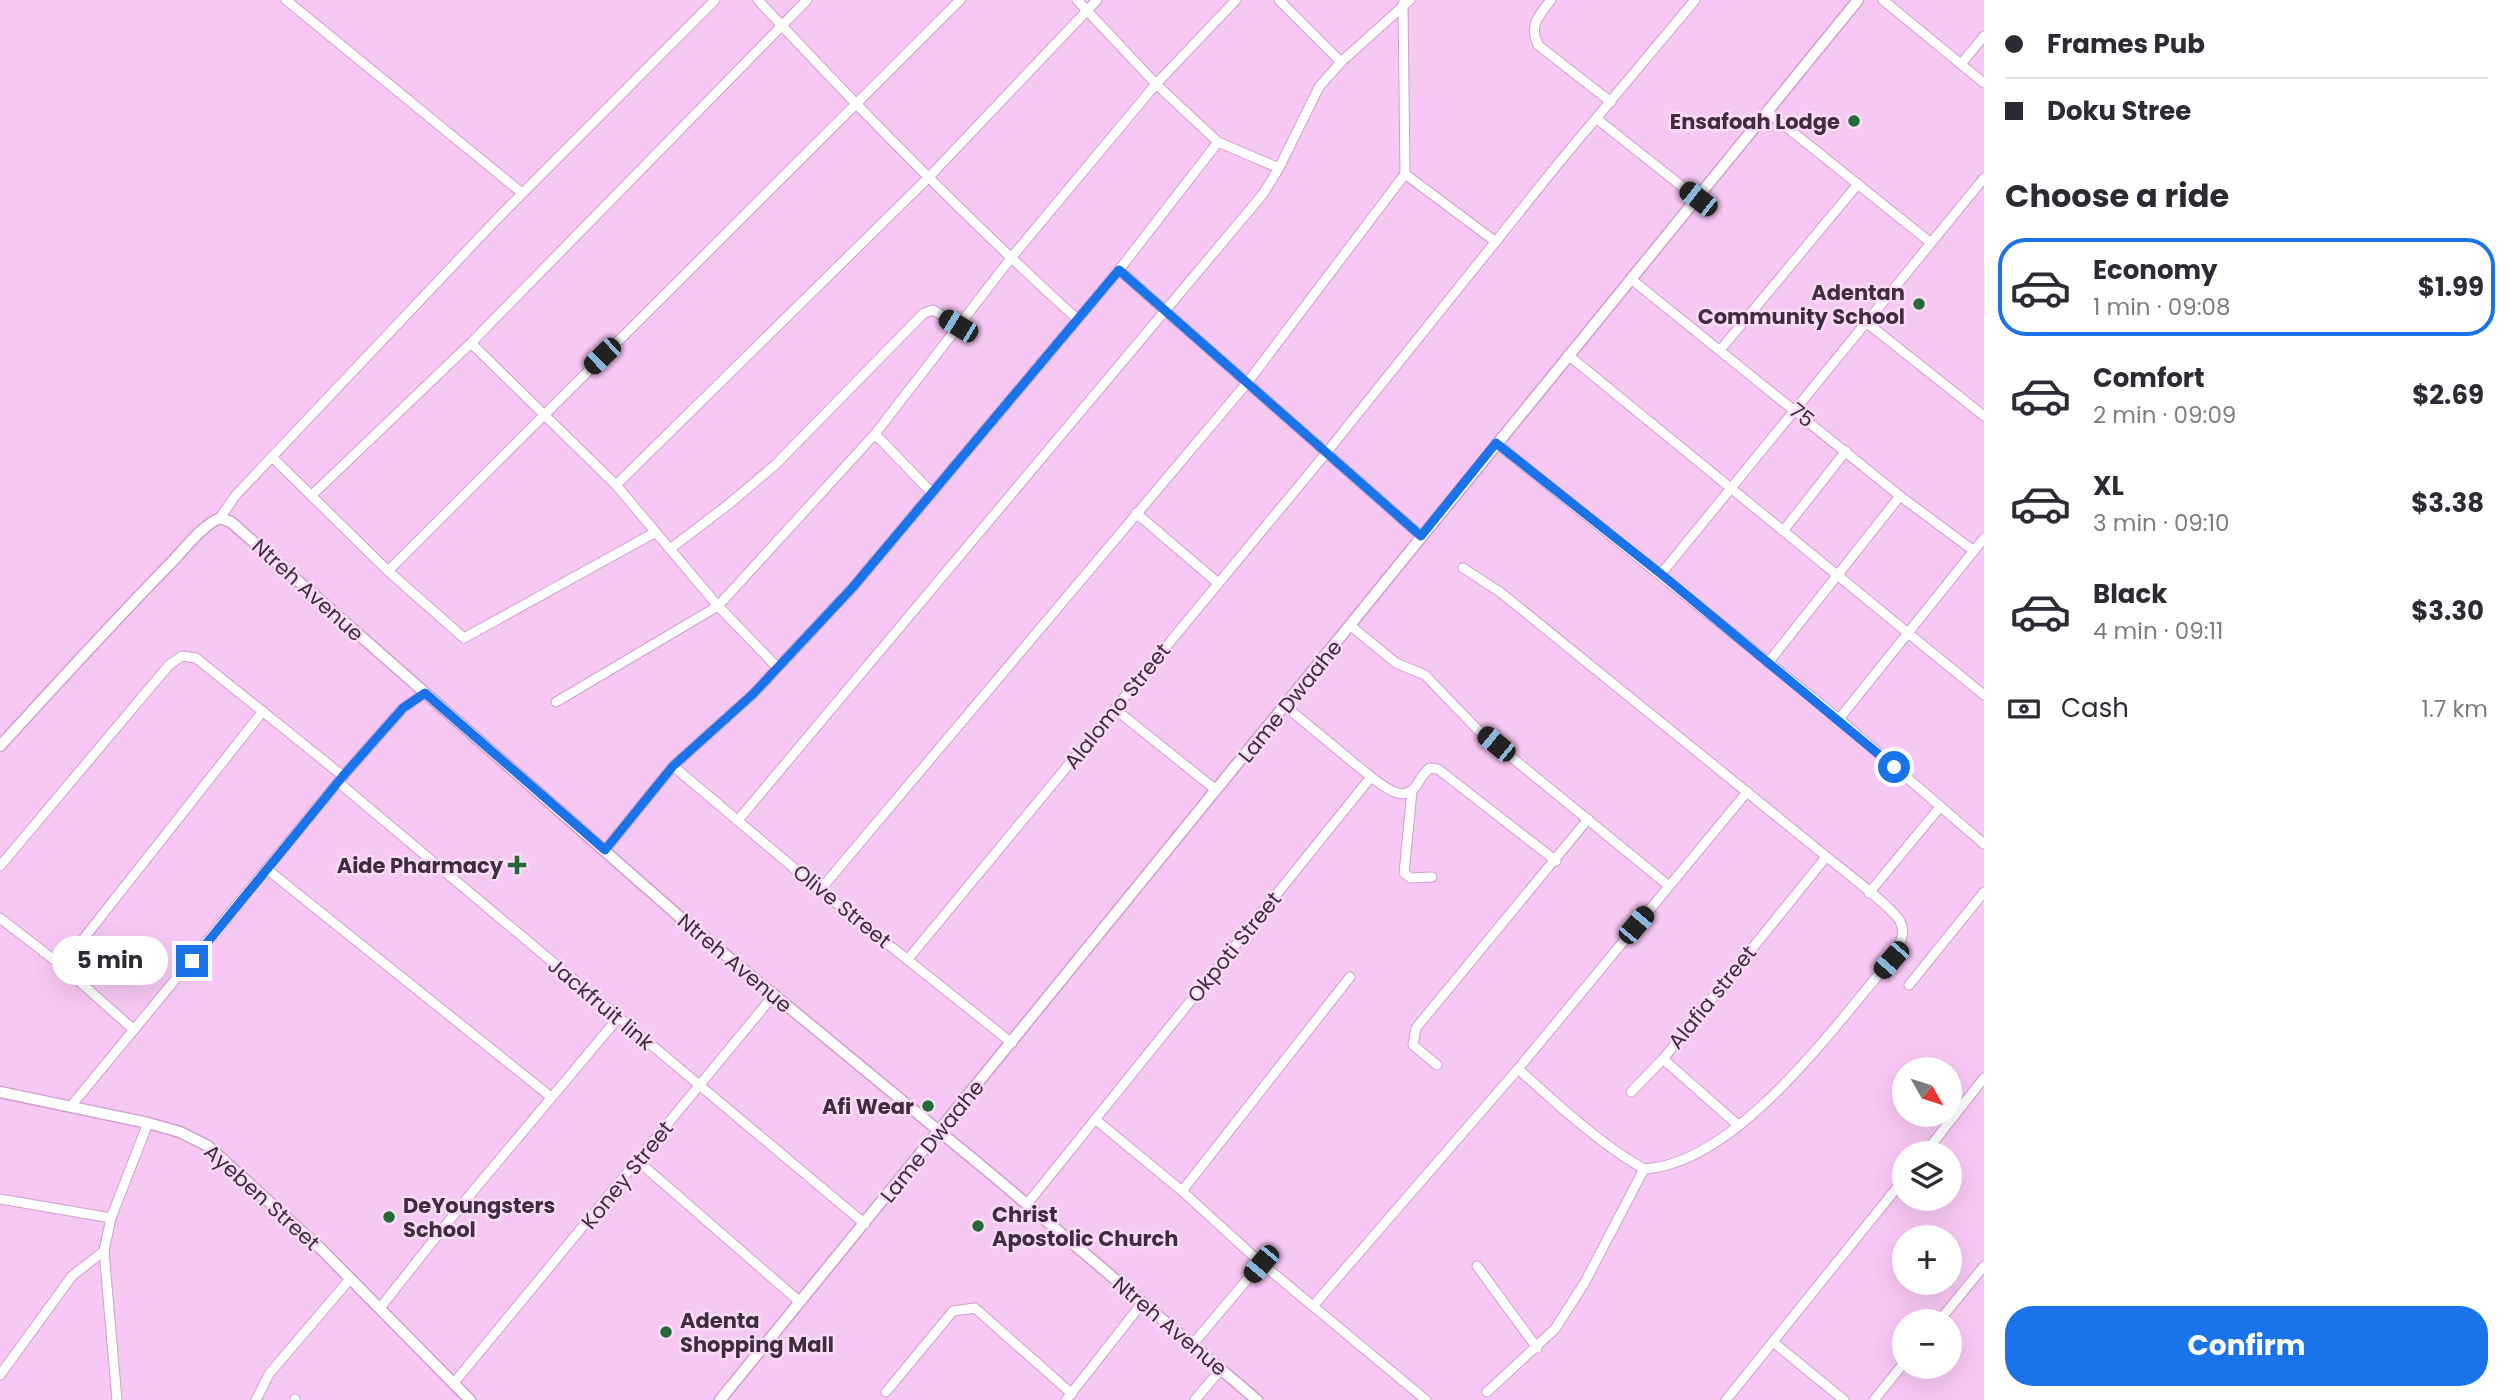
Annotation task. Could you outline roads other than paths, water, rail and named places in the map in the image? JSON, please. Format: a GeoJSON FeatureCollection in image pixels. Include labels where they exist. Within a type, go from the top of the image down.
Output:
{"type":"FeatureCollection","features":[{"type":"Feature","properties":{"kind":"street"},"geometry":{"type":"LineString","coordinates":[[286,0],[523,193]]}},
{"type":"Feature","properties":{"kind":"street"},"geometry":{"type":"LineString","coordinates":[[0,746],[125,609],[203,531],[220,518],[235,496],[523,193],[715,0]]}},
{"type":"Feature","properties":{"kind":"street"},"geometry":{"type":"LineString","coordinates":[[758,0],[857,106],[1076,318]]}},
{"type":"Feature","properties":{"kind":"street"},"geometry":{"type":"LineString","coordinates":[[312,495],[471,343],[807,0]]}},
{"type":"Feature","properties":{"kind":"street"},"geometry":{"type":"LineString","coordinates":[[388,571],[543,413],[857,106],[960,0]]}},
{"type":"Feature","properties":{"kind":"street"},"geometry":{"type":"LineString","coordinates":[[1077,0],[1156,84],[1219,142],[1279,168]]}},
{"type":"Feature","properties":{"kind":"street"},"geometry":{"type":"LineString","coordinates":[[616,485],[929,177],[1097,0]]}},
{"type":"Feature","properties":{"kind":"street"},"geometry":{"type":"LineString","coordinates":[[556,702],[718,606],[875,434],[1011,258],[1156,84],[1236,0]]}},
{"type":"Feature","properties":{"kind":"street"},"geometry":{"type":"LineString","coordinates":[[1279,0],[1341,62]]}},
{"type":"Feature","properties":{"kind":"street"},"geometry":{"type":"LineString","coordinates":[[1551,0],[1536,19],[1532,33],[1538,45],[1611,102]]}},
{"type":"Feature","properties":{"kind":"street","name":"Alalomo Street"},"geometry":{"type":"LineString","coordinates":[[908,959],[1327,452],[1695,0]]}},
{"type":"Feature","properties":{"kind":"street","name":"Lame Dwaahe"},"geometry":{"type":"LineString","coordinates":[[720,1400],[1351,626],[1496,443],[1769,113],[1858,0]]}},
{"type":"Feature","properties":{"kind":"street"},"geometry":{"type":"LineString","coordinates":[[1883,0],[1984,83]]}},
{"type":"Feature","properties":{"kind":"street"},"geometry":{"type":"LineString","coordinates":[[739,819],[1263,194],[1279,168],[1307,106],[1341,62],[1406,2]]}},
{"type":"Feature","properties":{"kind":"street"},"geometry":{"type":"LineString","coordinates":[[820,890],[1247,383],[1405,174],[1406,2]]}},
{"type":"Feature","properties":{"kind":"street"},"geometry":{"type":"LineString","coordinates":[[1961,64],[1984,36]]}},
{"type":"Feature","properties":{"kind":"street"},"geometry":{"type":"LineString","coordinates":[[1769,113],[1931,243]]}},
{"type":"Feature","properties":{"kind":"street"},"geometry":{"type":"LineString","coordinates":[[1597,119],[1698,199]]}},
{"type":"Feature","properties":{"kind":"street"},"geometry":{"type":"LineString","coordinates":[[605,850],[673,766],[753,694],[776,666],[853,587],[1119,270],[1219,142]]}},
{"type":"Feature","properties":{"kind":"street"},"geometry":{"type":"LineString","coordinates":[[1405,174],[1496,242]]}},
{"type":"Feature","properties":{"kind":"street"},"geometry":{"type":"LineString","coordinates":[[1661,574],[1984,178]]}},
{"type":"Feature","properties":{"kind":"street"},"geometry":{"type":"LineString","coordinates":[[1721,349],[1857,184]]}},
{"type":"Feature","properties":{"kind":"street"},"geometry":{"type":"LineString","coordinates":[[1119,270],[1164,313],[1421,536]]}},
{"type":"Feature","properties":{"kind":"street","name":"75"},"geometry":{"type":"LineString","coordinates":[[1631,279],[1796,409],[1900,496],[1974,551]]}},
{"type":"Feature","properties":{"kind":"street"},"geometry":{"type":"LineString","coordinates":[[670,549],[729,505],[775,465],[924,313],[933,310],[958,326]]}},
{"type":"Feature","properties":{"kind":"street"},"geometry":{"type":"LineString","coordinates":[[1867,323],[1984,416]]}},
{"type":"Feature","properties":{"kind":"street"},"geometry":{"type":"LineString","coordinates":[[471,343],[616,485],[718,606],[776,666]]}},
{"type":"Feature","properties":{"kind":"street"},"geometry":{"type":"LineString","coordinates":[[1568,355],[1984,695]]}},
{"type":"Feature","properties":{"kind":"street"},"geometry":{"type":"LineString","coordinates":[[875,434],[932,493]]}},
{"type":"Feature","properties":{"kind":"street"},"geometry":{"type":"LineString","coordinates":[[1496,443],[1839,719],[1984,844]]}},
{"type":"Feature","properties":{"kind":"street"},"geometry":{"type":"LineString","coordinates":[[1783,531],[1846,451]]}},
{"type":"Feature","properties":{"kind":"street"},"geometry":{"type":"LineString","coordinates":[[272,457],[388,571],[464,638],[654,533]]}},
{"type":"Feature","properties":{"kind":"street"},"geometry":{"type":"LineString","coordinates":[[1768,663],[1900,496]]}},
{"type":"Feature","properties":{"kind":"street"},"geometry":{"type":"LineString","coordinates":[[1136,513],[1218,583]]}},
{"type":"Feature","properties":{"kind":"street","name":"Ntreh Avenue"},"geometry":{"type":"LineString","coordinates":[[220,518],[251,538],[342,623],[773,996],[1027,1204],[1257,1400]]}},
{"type":"Feature","properties":{"kind":"street"},"geometry":{"type":"LineString","coordinates":[[1839,719],[1984,538]]}},
{"type":"Feature","properties":{"kind":"street"},"geometry":{"type":"LineString","coordinates":[[1463,568],[1500,592],[1870,893],[1899,919],[1902,936],[1891,960],[1784,1083],[1739,1126],[1677,1163],[1644,1170],[1576,1121],[1518,1069]]}},
{"type":"Feature","properties":{"kind":"street"},"geometry":{"type":"LineString","coordinates":[[1351,626],[1396,663],[1425,675],[1477,729],[1669,886]]}},
{"type":"Feature","properties":{"kind":"street","name":"Jackfruit link"},"geometry":{"type":"LineString","coordinates":[[0,866],[169,664],[182,656],[196,658],[263,711],[618,1018],[865,1224]]}},
{"type":"Feature","properties":{"kind":"street"},"geometry":{"type":"LineString","coordinates":[[71,1106],[268,870],[340,779],[403,708],[425,693]]}},
{"type":"Feature","properties":{"kind":"street"},"geometry":{"type":"LineString","coordinates":[[1285,706],[1393,792],[1405,794],[1412,791]]}},
{"type":"Feature","properties":{"kind":"street"},"geometry":{"type":"LineString","coordinates":[[1115,709],[1216,790]]}},
{"type":"Feature","properties":{"kind":"street"},"geometry":{"type":"LineString","coordinates":[[62,966],[263,711]]}},
{"type":"Feature","properties":{"kind":"street","name":"Olive Street"},"geometry":{"type":"LineString","coordinates":[[673,766],[820,890],[1012,1043]]}},
{"type":"Feature","properties":{"kind":"street"},"geometry":{"type":"LineString","coordinates":[[1432,877],[1411,878],[1404,873],[1412,791],[1424,772],[1430,768],[1438,769],[1556,862]]}},
{"type":"Feature","properties":{"kind":"street","name":"Okpoti Street"},"geometry":{"type":"LineString","coordinates":[[1027,1204],[1371,777]]}},
{"type":"Feature","properties":{"kind":"street"},"geometry":{"type":"LineString","coordinates":[[1313,1306],[1518,1069],[1746,792]]}},
{"type":"Feature","properties":{"kind":"street"},"geometry":{"type":"LineString","coordinates":[[1870,893],[1940,807]]}},
{"type":"Feature","properties":{"kind":"street"},"geometry":{"type":"LineString","coordinates":[[1437,1065],[1413,1045],[1416,1028],[1556,862],[1588,819]]}},
{"type":"Feature","properties":{"kind":"street","name":"Alafia street"},"geometry":{"type":"LineString","coordinates":[[1739,1126],[1663,1059],[1826,857]]}},
{"type":"Feature","properties":{"kind":"street"},"geometry":{"type":"LineString","coordinates":[[268,870],[551,1097]]}},
{"type":"Feature","properties":{"kind":"street"},"geometry":{"type":"LineString","coordinates":[[1909,985],[1984,892]]}},
{"type":"Feature","properties":{"kind":"street"},"geometry":{"type":"LineString","coordinates":[[0,918],[62,966],[134,1030]]}},
{"type":"Feature","properties":{"kind":"street"},"geometry":{"type":"LineString","coordinates":[[1182,1192],[1350,976]]}},
{"type":"Feature","properties":{"kind":"street","name":"Koney Street"},"geometry":{"type":"LineString","coordinates":[[453,1384],[639,1162],[773,996]]}},
{"type":"Feature","properties":{"kind":"street"},"geometry":{"type":"LineString","coordinates":[[380,1308],[618,1018]]}},
{"type":"Feature","properties":{"kind":"street"},"geometry":{"type":"LineString","coordinates":[[1631,1092],[1663,1059]]}},
{"type":"Feature","properties":{"kind":"street"},"geometry":{"type":"LineString","coordinates":[[1934,1141],[1984,1078]]}},
{"type":"Feature","properties":{"kind":"street","name":"Ayeben Street"},"geometry":{"type":"LineString","coordinates":[[0,1092],[180,1132],[219,1154],[380,1308],[470,1400]]}},
{"type":"Feature","properties":{"kind":"street"},"geometry":{"type":"LineString","coordinates":[[1096,1120],[1182,1192],[1261,1264],[1426,1400]]}},
{"type":"Feature","properties":{"kind":"street"},"geometry":{"type":"LineString","coordinates":[[114,1399],[104,1251],[111,1218],[148,1123]]}},
{"type":"Feature","properties":{"kind":"street"},"geometry":{"type":"LineString","coordinates":[[639,1162],[800,1302]]}},
{"type":"Feature","properties":{"kind":"street"},"geometry":{"type":"LineString","coordinates":[[1487,1392],[1555,1329],[1585,1282],[1644,1170]]}},
{"type":"Feature","properties":{"kind":"street"},"geometry":{"type":"LineString","coordinates":[[1726,1400],[1892,1194]]}},
{"type":"Feature","properties":{"kind":"street"},"geometry":{"type":"LineString","coordinates":[[0,1208],[4,1199],[111,1218]]}},
{"type":"Feature","properties":{"kind":"street"},"geometry":{"type":"LineString","coordinates":[[0,1376],[72,1276],[104,1251]]}},
{"type":"Feature","properties":{"kind":"street"},"geometry":{"type":"LineString","coordinates":[[1192,1345],[1261,1264]]}},
{"type":"Feature","properties":{"kind":"street"},"geometry":{"type":"LineString","coordinates":[[1476,1266],[1537,1348]]}},
{"type":"Feature","properties":{"kind":"street"},"geometry":{"type":"LineString","coordinates":[[1949,1309],[1984,1266]]}},
{"type":"Feature","properties":{"kind":"street"},"geometry":{"type":"LineString","coordinates":[[256,1400],[269,1374],[350,1279]]}},
{"type":"Feature","properties":{"kind":"street"},"geometry":{"type":"LineString","coordinates":[[886,1392],[953,1311],[966,1307],[975,1308],[1069,1397],[1143,1302]]}},
{"type":"Feature","properties":{"kind":"street"},"geometry":{"type":"LineString","coordinates":[[1773,1342],[1844,1400]]}},
{"type":"Feature","properties":{"kind":"street"},"geometry":{"type":"LineString","coordinates":[[1195,1400],[1221,1368]]}},
{"type":"Feature","properties":{"kind":"street"},"geometry":{"type":"LineString","coordinates":[[1874,1400],[1892,1378]]}},
{"type":"Feature","properties":{"kind":"place","name":"Ensafoah Lodge"},"geometry":{"type":"Point","coordinates":[1854,121]}},
{"type":"Feature","properties":{"kind":"place","name":"Adentan Community School"},"geometry":{"type":"Point","coordinates":[1919,304]}},
{"type":"Feature","properties":{"kind":"place","name":"Aide Pharmacy"},"geometry":{"type":"Point","coordinates":[517,865]}},
{"type":"Feature","properties":{"kind":"place","name":"Afi Wear"},"geometry":{"type":"Point","coordinates":[928,1106]}},
{"type":"Feature","properties":{"kind":"place","name":"DeYoungsters School"},"geometry":{"type":"Point","coordinates":[389,1217]}},
{"type":"Feature","properties":{"kind":"place","name":"Christ Apostolic Church"},"geometry":{"type":"Point","coordinates":[978,1226]}},
{"type":"Feature","properties":{"kind":"place","name":"Adenta Shopping Mall"},"geometry":{"type":"Point","coordinates":[666,1332]}}]}
